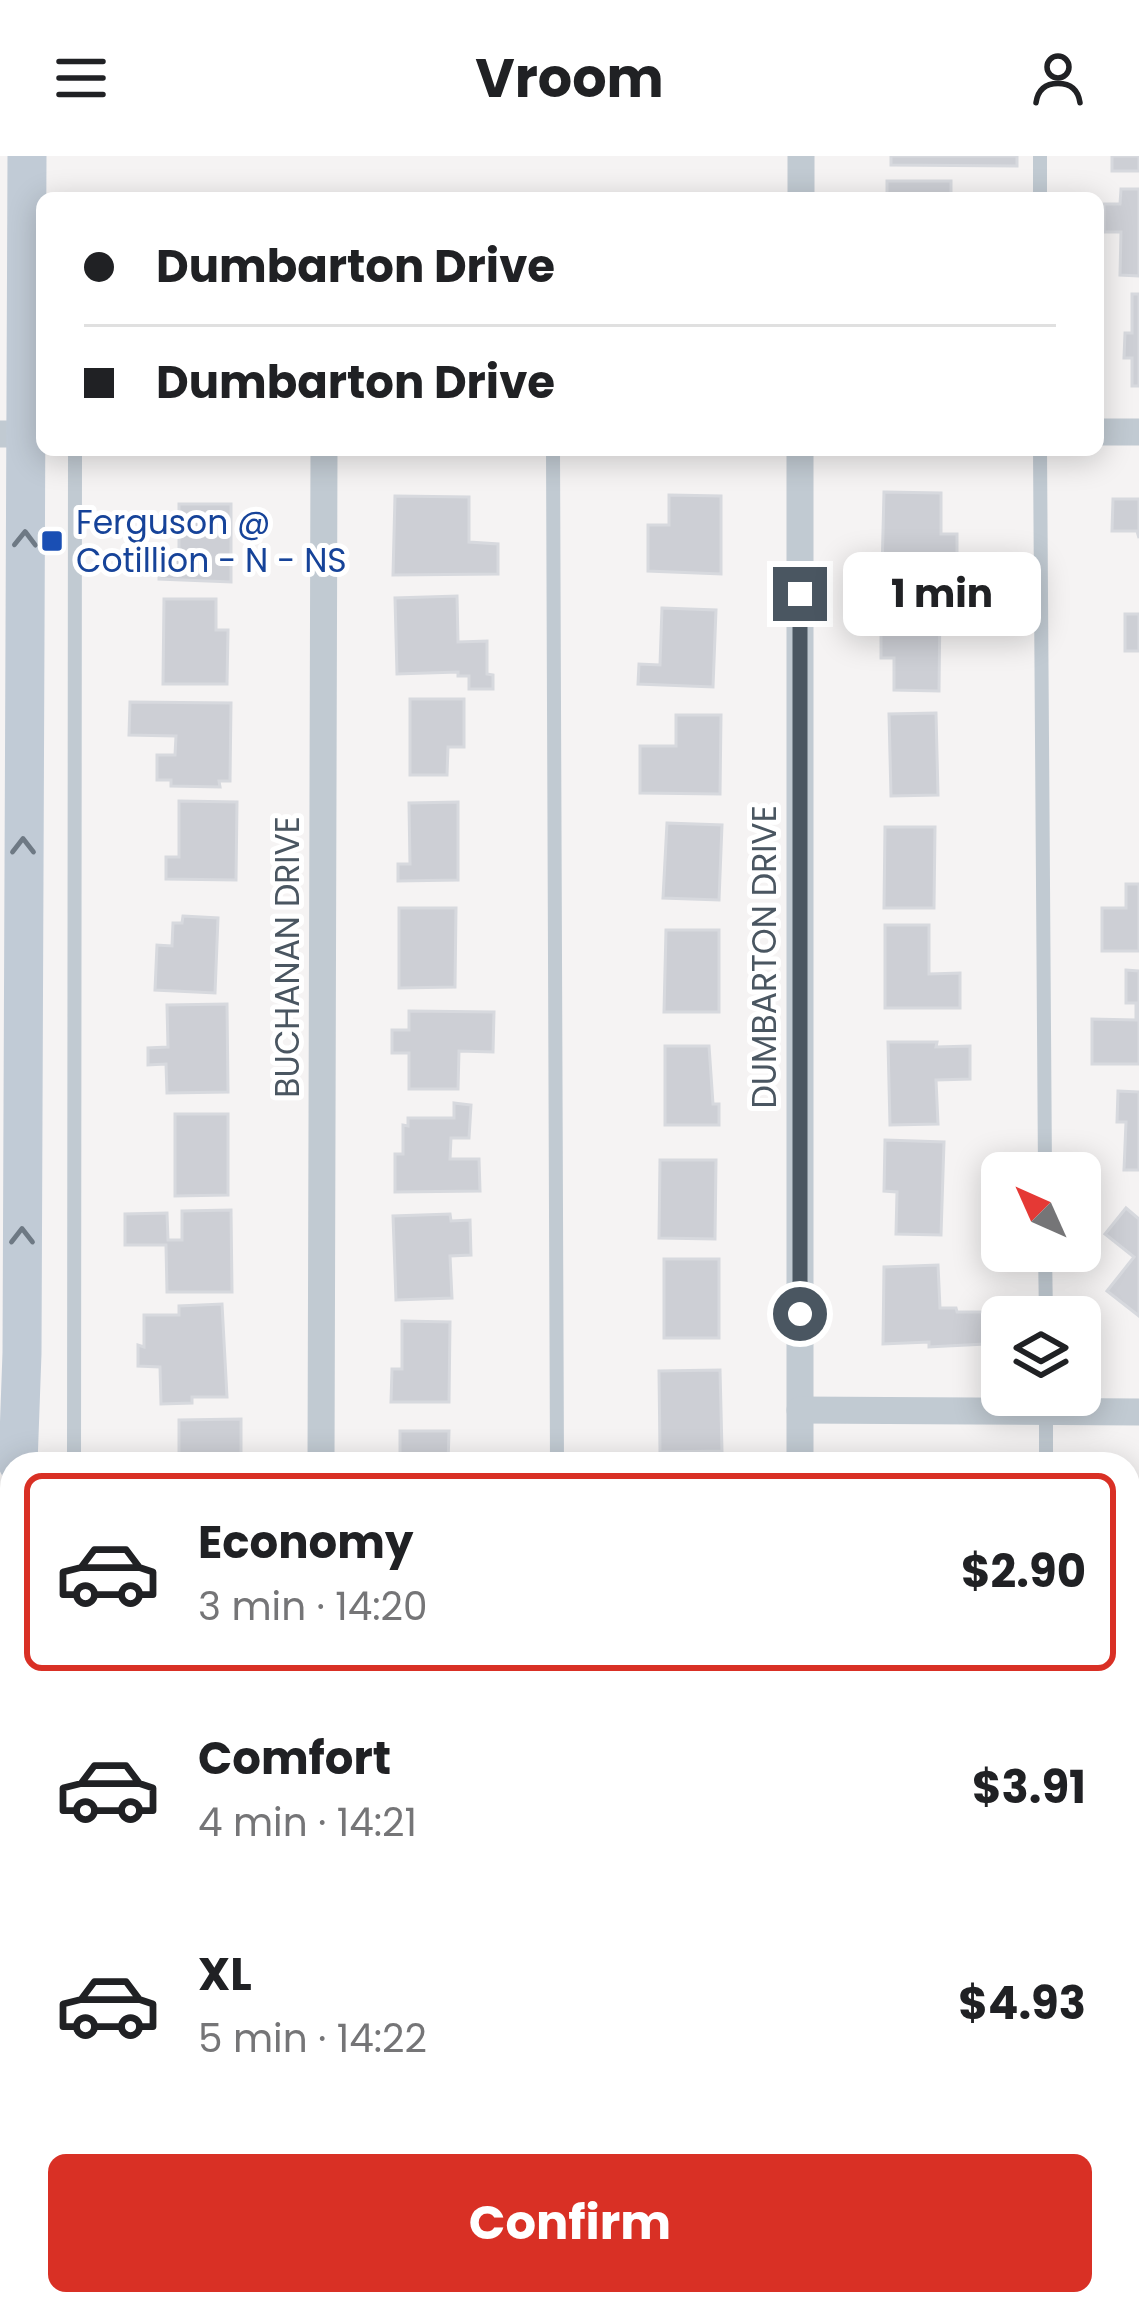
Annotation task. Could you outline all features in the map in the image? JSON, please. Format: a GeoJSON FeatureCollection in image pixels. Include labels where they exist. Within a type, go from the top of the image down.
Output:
{"type":"FeatureCollection","features":[{"type":"Feature","properties":{"kind":"main road"},"geometry":{"type":"LineString","coordinates":[[17,1452],[11,1354],[27,156]]}},
{"type":"Feature","properties":{"kind":"street"},"geometry":{"type":"LineString","coordinates":[[801,156],[801,192]]}},
{"type":"Feature","properties":{"kind":"street"},"geometry":{"type":"LineString","coordinates":[[1104,432],[1139,432]]}},
{"type":"Feature","properties":{"kind":"street","name":"BUCHANAN DRIVE"},"geometry":{"type":"LineString","coordinates":[[321,1452],[324,456]]}},
{"type":"Feature","properties":{"kind":"street","name":"DUMBARTON DRIVE"},"geometry":{"type":"LineString","coordinates":[[800,456],[800,1452]]}},
{"type":"Feature","properties":{"kind":"street"},"geometry":{"type":"LineString","coordinates":[[800,1410],[981,1406]]}},
{"type":"Feature","properties":{"kind":"street"},"geometry":{"type":"LineString","coordinates":[[1101,1409],[1139,1412]]}},
{"type":"Feature","properties":{"kind":"lane"},"geometry":{"type":"LineString","coordinates":[[1040,156],[1040,192]]}},
{"type":"Feature","properties":{"kind":"lane"},"geometry":{"type":"LineString","coordinates":[[74,1452],[75,456]]}},
{"type":"Feature","properties":{"kind":"lane"},"geometry":{"type":"LineString","coordinates":[[553,456],[557,1452]]}},
{"type":"Feature","properties":{"kind":"lane"},"geometry":{"type":"LineString","coordinates":[[1040,456],[1045,1152]]}},
{"type":"Feature","properties":{"kind":"lane"},"geometry":{"type":"LineString","coordinates":[[1046,1416],[1046,1452]]}},
{"type":"Feature","properties":{"kind":"building"},"geometry":{"type":"Polygon","coordinates":[[[891,156],[1017,156],[1017,166],[891,165],[891,156]]]}},
{"type":"Feature","properties":{"kind":"building"},"geometry":{"type":"Polygon","coordinates":[[[1112,156],[1139,156],[1139,171],[1112,171],[1112,156]]]}},
{"type":"Feature","properties":{"kind":"building"},"geometry":{"type":"Polygon","coordinates":[[[887,181],[951,181],[951,192],[887,192],[887,181]]]}},
{"type":"Feature","properties":{"kind":"building"},"geometry":{"type":"Polygon","coordinates":[[[1121,189],[1139,189],[1139,276],[1120,275],[1121,232],[1104,232],[1104,204],[1120,204],[1121,189]]]}},
{"type":"Feature","properties":{"kind":"building"},"geometry":{"type":"Polygon","coordinates":[[[1132,294],[1139,294],[1139,386],[1132,386],[1132,358],[1124,358],[1125,333],[1132,333],[1132,294]]]}},
{"type":"Feature","properties":{"kind":"building"},"geometry":{"type":"Polygon","coordinates":[[[884,492],[941,493],[941,534],[957,534],[957,573],[882,572],[884,492]]]}},
{"type":"Feature","properties":{"kind":"building"},"geometry":{"type":"Polygon","coordinates":[[[669,495],[721,496],[721,574],[648,571],[648,525],[669,525],[669,495]]]}},
{"type":"Feature","properties":{"kind":"building"},"geometry":{"type":"Polygon","coordinates":[[[395,496],[469,497],[469,542],[498,544],[498,574],[393,575],[395,496]]]}},
{"type":"Feature","properties":{"kind":"building"},"geometry":{"type":"Polygon","coordinates":[[[1113,499],[1139,499],[1139,538],[1137,531],[1112,531],[1113,499]]]}},
{"type":"Feature","properties":{"kind":"building"},"geometry":{"type":"Polygon","coordinates":[[[179,504],[231,504],[231,582],[159,579],[159,552],[179,553],[179,504]]]}},
{"type":"Feature","properties":{"kind":"building"},"geometry":{"type":"Polygon","coordinates":[[[457,596],[458,642],[487,641],[487,674],[493,675],[493,689],[469,689],[469,676],[458,676],[458,672],[397,674],[395,598],[457,596]]]}},
{"type":"Feature","properties":{"kind":"building"},"geometry":{"type":"Polygon","coordinates":[[[164,599],[216,599],[216,630],[228,630],[227,684],[163,684],[164,599]]]}},
{"type":"Feature","properties":{"kind":"building"},"geometry":{"type":"Polygon","coordinates":[[[881,603],[940,604],[939,691],[894,690],[894,658],[881,658],[881,603]]]}},
{"type":"Feature","properties":{"kind":"building"},"geometry":{"type":"Polygon","coordinates":[[[662,608],[716,610],[713,687],[638,684],[639,664],[660,665],[662,608]]]}},
{"type":"Feature","properties":{"kind":"building"},"geometry":{"type":"Polygon","coordinates":[[[1125,614],[1139,614],[1139,651],[1125,651],[1125,614]]]}},
{"type":"Feature","properties":{"kind":"building"},"geometry":{"type":"Polygon","coordinates":[[[410,699],[464,699],[464,747],[448,747],[447,775],[410,775],[410,699]]]}},
{"type":"Feature","properties":{"kind":"building"},"geometry":{"type":"Polygon","coordinates":[[[130,702],[231,703],[230,781],[219,781],[220,787],[171,786],[171,780],[157,780],[157,755],[175,755],[176,736],[129,735],[130,702]]]}},
{"type":"Feature","properties":{"kind":"building"},"geometry":{"type":"Polygon","coordinates":[[[936,713],[938,795],[891,796],[889,714],[936,713]]]}},
{"type":"Feature","properties":{"kind":"building"},"geometry":{"type":"Polygon","coordinates":[[[676,715],[721,715],[720,794],[640,793],[640,746],[676,746],[676,715]]]}},
{"type":"Feature","properties":{"kind":"building"},"geometry":{"type":"Polygon","coordinates":[[[179,801],[237,802],[236,880],[166,879],[166,857],[179,857],[179,801]]]}},
{"type":"Feature","properties":{"kind":"building"},"geometry":{"type":"Polygon","coordinates":[[[458,802],[458,880],[398,881],[398,864],[410,864],[409,803],[458,802]]]}},
{"type":"Feature","properties":{"kind":"building"},"geometry":{"type":"Polygon","coordinates":[[[667,823],[722,825],[719,900],[663,898],[667,823]]]}},
{"type":"Feature","properties":{"kind":"building"},"geometry":{"type":"Polygon","coordinates":[[[885,827],[935,827],[934,908],[884,908],[885,827]]]}},
{"type":"Feature","properties":{"kind":"building"},"geometry":{"type":"Polygon","coordinates":[[[1126,884],[1139,884],[1139,951],[1102,951],[1102,908],[1126,908],[1126,884]]]}},
{"type":"Feature","properties":{"kind":"building"},"geometry":{"type":"Polygon","coordinates":[[[399,908],[456,908],[455,987],[399,988],[399,908]]]}},
{"type":"Feature","properties":{"kind":"building"},"geometry":{"type":"Polygon","coordinates":[[[183,916],[218,918],[215,993],[155,990],[157,945],[172,946],[173,923],[182,923],[183,916]]]}},
{"type":"Feature","properties":{"kind":"building"},"geometry":{"type":"Polygon","coordinates":[[[885,925],[929,925],[929,974],[960,973],[960,1008],[885,1008],[885,925]]]}},
{"type":"Feature","properties":{"kind":"building"},"geometry":{"type":"Polygon","coordinates":[[[666,930],[719,930],[719,1012],[664,1012],[666,930]]]}},
{"type":"Feature","properties":{"kind":"building"},"geometry":{"type":"Polygon","coordinates":[[[1126,970],[1139,971],[1139,1064],[1092,1064],[1092,1019],[1136,1020],[1136,1003],[1126,1003],[1126,970]]]}},
{"type":"Feature","properties":{"kind":"building"},"geometry":{"type":"Polygon","coordinates":[[[227,1004],[228,1092],[167,1093],[166,1064],[148,1065],[148,1048],[168,1047],[167,1005],[227,1004]]]}},
{"type":"Feature","properties":{"kind":"building"},"geometry":{"type":"Polygon","coordinates":[[[409,1011],[494,1012],[493,1052],[459,1051],[458,1089],[409,1089],[409,1053],[392,1053],[392,1030],[409,1030],[409,1011]]]}},
{"type":"Feature","properties":{"kind":"building"},"geometry":{"type":"Polygon","coordinates":[[[888,1042],[970,1046],[970,1079],[936,1080],[938,1124],[890,1125],[888,1042]]]}},
{"type":"Feature","properties":{"kind":"building"},"geometry":{"type":"Polygon","coordinates":[[[665,1046],[709,1046],[719,1125],[665,1125],[665,1046]]]}},
{"type":"Feature","properties":{"kind":"building"},"geometry":{"type":"Polygon","coordinates":[[[1118,1091],[1139,1092],[1139,1170],[1124,1170],[1126,1122],[1117,1122],[1118,1091]]]}},
{"type":"Feature","properties":{"kind":"building"},"geometry":{"type":"Polygon","coordinates":[[[454,1103],[471,1105],[469,1138],[451,1138],[450,1159],[479,1159],[480,1191],[395,1192],[395,1154],[403,1154],[403,1125],[408,1126],[408,1118],[454,1118],[454,1103]]]}},
{"type":"Feature","properties":{"kind":"building"},"geometry":{"type":"Polygon","coordinates":[[[175,1114],[228,1114],[228,1195],[175,1196],[175,1114]]]}},
{"type":"Feature","properties":{"kind":"building"},"geometry":{"type":"Polygon","coordinates":[[[885,1140],[944,1142],[941,1235],[896,1234],[897,1192],[884,1191],[885,1140]]]}},
{"type":"Feature","properties":{"kind":"building"},"geometry":{"type":"Polygon","coordinates":[[[660,1160],[716,1160],[715,1239],[659,1238],[660,1160]]]}},
{"type":"Feature","properties":{"kind":"building"},"geometry":{"type":"Polygon","coordinates":[[[1126,1208],[1139,1219],[1139,1316],[1107,1291],[1134,1257],[1105,1234],[1126,1208]]]}},
{"type":"Feature","properties":{"kind":"building"},"geometry":{"type":"Polygon","coordinates":[[[231,1210],[232,1292],[167,1292],[166,1245],[125,1245],[125,1214],[167,1213],[168,1240],[182,1240],[182,1211],[231,1210]]]}},
{"type":"Feature","properties":{"kind":"building"},"geometry":{"type":"Polygon","coordinates":[[[450,1214],[451,1221],[470,1220],[471,1255],[450,1256],[452,1298],[396,1300],[393,1216],[450,1214]]]}},
{"type":"Feature","properties":{"kind":"building"},"geometry":{"type":"Polygon","coordinates":[[[664,1259],[719,1259],[719,1338],[664,1338],[664,1259]]]}},
{"type":"Feature","properties":{"kind":"building"},"geometry":{"type":"Polygon","coordinates":[[[938,1265],[940,1308],[981,1312],[981,1344],[883,1344],[884,1267],[938,1265]]]}},
{"type":"Feature","properties":{"kind":"building"},"geometry":{"type":"Polygon","coordinates":[[[222,1304],[227,1397],[192,1397],[192,1403],[161,1404],[160,1367],[138,1366],[138,1345],[144,1347],[144,1315],[179,1315],[179,1306],[222,1304]]]}},
{"type":"Feature","properties":{"kind":"building"},"geometry":{"type":"Polygon","coordinates":[[[402,1321],[450,1322],[449,1402],[391,1402],[392,1369],[402,1369],[402,1321]]]}},
{"type":"Feature","properties":{"kind":"building"},"geometry":{"type":"Polygon","coordinates":[[[720,1370],[722,1451],[660,1452],[659,1371],[720,1370]]]}},
{"type":"Feature","properties":{"kind":"building"},"geometry":{"type":"Polygon","coordinates":[[[241,1419],[241,1452],[179,1452],[179,1420],[241,1419]]]}},
{"type":"Feature","properties":{"kind":"building"},"geometry":{"type":"Polygon","coordinates":[[[400,1431],[449,1431],[448,1452],[400,1452],[400,1431]]]}},
{"type":"Feature","properties":{"kind":"place","name":"Ferguson @ Cotillion - N - NS"},"geometry":{"type":"Point","coordinates":[52,541]}},
{"type":"Feature","properties":{"kind":"route"},"geometry":{"type":"LineString","coordinates":[[800,594],[800,1314]]}}]}
